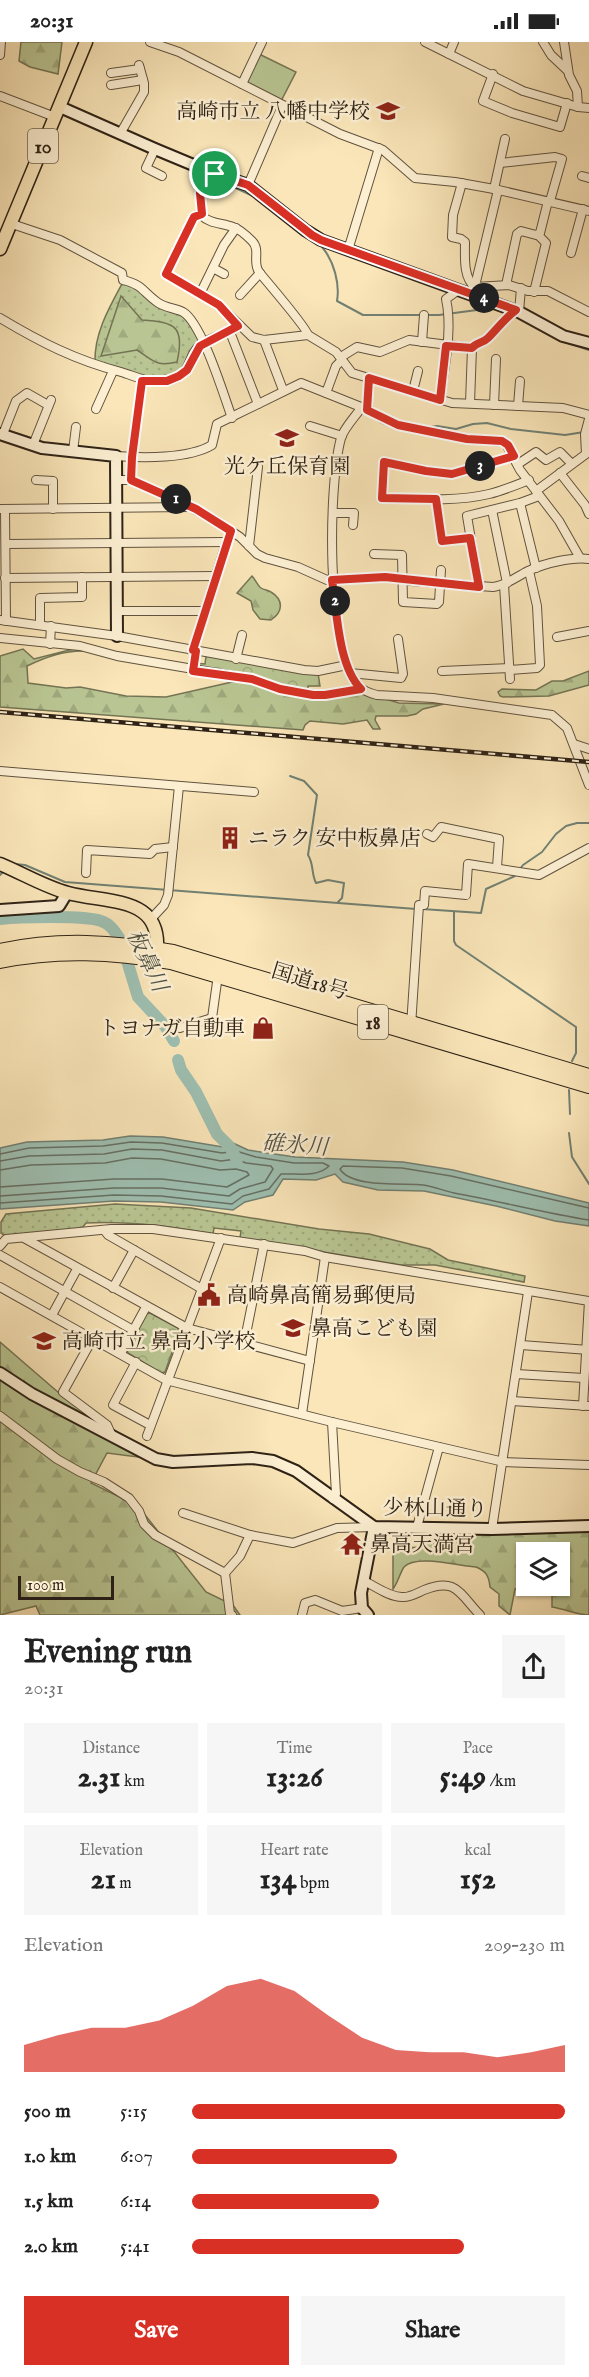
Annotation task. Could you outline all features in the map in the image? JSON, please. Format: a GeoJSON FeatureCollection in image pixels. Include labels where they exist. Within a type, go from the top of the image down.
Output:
{"type":"FeatureCollection","features":[{"type":"Feature","properties":{"kind":"highway","name":"18"},"geometry":{"type":"LineString","coordinates":[[0,951],[59,942],[157,954]]}},
{"type":"Feature","properties":{"kind":"highway","name":"18"},"geometry":{"type":"LineString","coordinates":[[0,962],[51,953],[122,949]]}},
{"type":"Feature","properties":{"kind":"highway","name":"国道18号"},"geometry":{"type":"LineString","coordinates":[[157,954],[200,959],[589,1086]]}},
{"type":"Feature","properties":{"kind":"highway","name":"国道18号"},"geometry":{"type":"LineString","coordinates":[[157,954],[218,975],[589,1076]]}},
{"type":"Feature","properties":{"kind":"main road","name":"10"},"geometry":{"type":"LineString","coordinates":[[0,249],[87,42]]}},
{"type":"Feature","properties":{"kind":"main road"},"geometry":{"type":"LineString","coordinates":[[0,864],[67,893],[128,904],[139,910],[157,930],[157,954]]}},
{"type":"Feature","properties":{"kind":"street"},"geometry":{"type":"LineString","coordinates":[[0,55],[1,42]]}},
{"type":"Feature","properties":{"kind":"street"},"geometry":{"type":"LineString","coordinates":[[150,42],[179,52],[340,134],[379,148],[415,178],[462,183],[586,210],[571,253]]}},
{"type":"Feature","properties":{"kind":"street"},"geometry":{"type":"LineString","coordinates":[[242,84],[262,42]]}},
{"type":"Feature","properties":{"kind":"street"},"geometry":{"type":"LineString","coordinates":[[425,42],[523,91],[589,108]]}},
{"type":"Feature","properties":{"kind":"street"},"geometry":{"type":"LineString","coordinates":[[449,54],[454,42]]}},
{"type":"Feature","properties":{"kind":"street"},"geometry":{"type":"LineString","coordinates":[[543,42],[551,55],[568,71]]}},
{"type":"Feature","properties":{"kind":"street"},"geometry":{"type":"LineString","coordinates":[[564,42],[568,71],[577,91],[578,107]]}},
{"type":"Feature","properties":{"kind":"street"},"geometry":{"type":"LineString","coordinates":[[111,73],[140,67],[144,92],[120,134]]}},
{"type":"Feature","properties":{"kind":"street"},"geometry":{"type":"LineString","coordinates":[[493,74],[483,101],[504,110],[560,127],[567,104]]}},
{"type":"Feature","properties":{"kind":"street"},"geometry":{"type":"LineString","coordinates":[[111,84],[142,80]]}},
{"type":"Feature","properties":{"kind":"street"},"geometry":{"type":"LineString","coordinates":[[0,96],[58,112],[120,134],[215,174],[248,185],[312,235],[460,289],[474,291],[518,311],[563,336],[589,344]]}},
{"type":"Feature","properties":{"kind":"street"},"geometry":{"type":"LineString","coordinates":[[248,185],[282,106]]}},
{"type":"Feature","properties":{"kind":"street"},"geometry":{"type":"LineString","coordinates":[[474,291],[505,139]]}},
{"type":"Feature","properties":{"kind":"street"},"geometry":{"type":"LineString","coordinates":[[348,250],[379,148]]}},
{"type":"Feature","properties":{"kind":"street"},"geometry":{"type":"LineString","coordinates":[[155,149],[146,168],[162,176]]}},
{"type":"Feature","properties":{"kind":"street"},"geometry":{"type":"LineString","coordinates":[[500,163],[555,156],[562,159],[538,235]]}},
{"type":"Feature","properties":{"kind":"street"},"geometry":{"type":"LineString","coordinates":[[215,174],[200,193],[202,214],[208,220],[236,228],[256,246],[256,265],[260,273],[287,309],[306,328],[308,335]]}},
{"type":"Feature","properties":{"kind":"street"},"geometry":{"type":"LineString","coordinates":[[462,183],[453,215],[452,237],[464,240],[468,281],[474,291]]}},
{"type":"Feature","properties":{"kind":"street"},"geometry":{"type":"LineString","coordinates":[[202,214],[194,217],[166,274],[219,305],[238,326],[252,337],[264,340],[308,335],[328,346],[348,370],[452,403],[570,409],[589,417],[585,434],[587,454],[560,473],[538,493],[520,503],[467,516],[479,587]]}},
{"type":"Feature","properties":{"kind":"street"},"geometry":{"type":"LineString","coordinates":[[9,224],[60,240],[122,273],[123,280],[139,284],[160,304],[184,313],[194,325],[204,344],[232,418]]}},
{"type":"Feature","properties":{"kind":"street"},"geometry":{"type":"LineString","coordinates":[[200,294],[236,228]]}},
{"type":"Feature","properties":{"kind":"street"},"geometry":{"type":"LineString","coordinates":[[506,285],[518,234],[521,231],[538,235],[546,243],[534,292]]}},
{"type":"Feature","properties":{"kind":"street"},"geometry":{"type":"LineString","coordinates":[[213,268],[224,274]]}},
{"type":"Feature","properties":{"kind":"street"},"geometry":{"type":"LineString","coordinates":[[240,295],[260,273]]}},
{"type":"Feature","properties":{"kind":"street"},"geometry":{"type":"LineString","coordinates":[[474,291],[506,285],[534,292],[548,291],[589,312]]}},
{"type":"Feature","properties":{"kind":"street"},"geometry":{"type":"LineString","coordinates":[[518,311],[521,288]]}},
{"type":"Feature","properties":{"kind":"street"},"geometry":{"type":"LineString","coordinates":[[440,400],[449,309],[446,299],[460,289]]}},
{"type":"Feature","properties":{"kind":"street"},"geometry":{"type":"LineString","coordinates":[[470,403],[472,348],[476,343],[486,340],[504,319],[518,311]]}},
{"type":"Feature","properties":{"kind":"street"},"geometry":{"type":"LineString","coordinates":[[422,342],[424,315]]}},
{"type":"Feature","properties":{"kind":"street"},"geometry":{"type":"LineString","coordinates":[[0,318],[38,341],[99,368],[142,381],[167,381],[179,376],[187,370],[197,348],[238,326]]}},
{"type":"Feature","properties":{"kind":"street"},"geometry":{"type":"LineString","coordinates":[[230,332],[258,404]]}},
{"type":"Feature","properties":{"kind":"street"},"geometry":{"type":"LineString","coordinates":[[264,340],[283,390]]}},
{"type":"Feature","properties":{"kind":"street"},"geometry":{"type":"LineString","coordinates":[[326,393],[336,366],[341,359],[357,347],[380,352],[408,340],[472,348]]}},
{"type":"Feature","properties":{"kind":"street"},"geometry":{"type":"LineString","coordinates":[[494,405],[496,359]]}},
{"type":"Feature","properties":{"kind":"street"},"geometry":{"type":"LineString","coordinates":[[96,409],[113,371]]}},
{"type":"Feature","properties":{"kind":"street"},"geometry":{"type":"LineString","coordinates":[[413,391],[418,371]]}},
{"type":"Feature","properties":{"kind":"street"},"geometry":{"type":"LineString","coordinates":[[361,689],[350,674],[347,665],[332,580],[331,531],[342,436],[364,409],[369,378]]}},
{"type":"Feature","properties":{"kind":"street"},"geometry":{"type":"LineString","coordinates":[[131,480],[142,381]]}},
{"type":"Feature","properties":{"kind":"street"},"geometry":{"type":"LineString","coordinates":[[518,406],[520,381]]}},
{"type":"Feature","properties":{"kind":"street"},"geometry":{"type":"LineString","coordinates":[[33,445],[50,402],[27,393],[16,401],[2,434],[33,445],[132,457],[199,451],[212,445],[217,424],[301,383],[398,425],[467,439],[502,441],[508,445],[518,464],[559,521],[580,558]]}},
{"type":"Feature","properties":{"kind":"street"},"geometry":{"type":"LineString","coordinates":[[310,426],[342,436]]}},
{"type":"Feature","properties":{"kind":"street"},"geometry":{"type":"LineString","coordinates":[[73,451],[76,427]]}},
{"type":"Feature","properties":{"kind":"street"},"geometry":{"type":"LineString","coordinates":[[518,464],[536,452],[546,460],[562,453],[572,464]]}},
{"type":"Feature","properties":{"kind":"street"},"geometry":{"type":"LineString","coordinates":[[116,456],[117,636]]}},
{"type":"Feature","properties":{"kind":"street"},"geometry":{"type":"LineString","coordinates":[[514,456],[452,474],[384,462],[382,498],[436,499],[490,494],[529,480]]}},
{"type":"Feature","properties":{"kind":"street"},"geometry":{"type":"LineString","coordinates":[[249,546],[258,466]]}},
{"type":"Feature","properties":{"kind":"street"},"geometry":{"type":"LineString","coordinates":[[560,473],[589,514]]}},
{"type":"Feature","properties":{"kind":"street"},"geometry":{"type":"LineString","coordinates":[[36,480],[53,481],[53,509]]}},
{"type":"Feature","properties":{"kind":"street"},"geometry":{"type":"LineString","coordinates":[[116,480],[131,480],[191,507],[231,531],[265,558],[332,580],[385,577],[479,587],[505,584],[533,569],[580,558],[589,559]]}},
{"type":"Feature","properties":{"kind":"street"},"geometry":{"type":"LineString","coordinates":[[436,499],[442,541],[470,538]]}},
{"type":"Feature","properties":{"kind":"street"},"geometry":{"type":"LineString","coordinates":[[442,671],[537,668],[540,665],[533,569],[520,503]]}},
{"type":"Feature","properties":{"kind":"street"},"geometry":{"type":"LineString","coordinates":[[191,507],[2,509],[6,544],[3,620],[117,636],[236,659],[311,670],[347,665]]}},
{"type":"Feature","properties":{"kind":"street"},"geometry":{"type":"LineString","coordinates":[[492,510],[505,584],[510,679]]}},
{"type":"Feature","properties":{"kind":"street"},"geometry":{"type":"LineString","coordinates":[[333,513],[354,513],[354,525]]}},
{"type":"Feature","properties":{"kind":"street"},"geometry":{"type":"LineString","coordinates":[[193,671],[194,651],[231,531]]}},
{"type":"Feature","properties":{"kind":"street"},"geometry":{"type":"LineString","coordinates":[[6,544],[226,542]]}},
{"type":"Feature","properties":{"kind":"street"},"geometry":{"type":"LineString","coordinates":[[374,554],[402,555],[403,602],[436,604],[439,602],[441,570]]}},
{"type":"Feature","properties":{"kind":"street"},"geometry":{"type":"LineString","coordinates":[[5,578],[216,576]]}},
{"type":"Feature","properties":{"kind":"street"},"geometry":{"type":"LineString","coordinates":[[40,624],[40,598],[81,597],[82,577]]}},
{"type":"Feature","properties":{"kind":"street"},"geometry":{"type":"LineString","coordinates":[[118,611],[205,611]]}},
{"type":"Feature","properties":{"kind":"street"},"geometry":{"type":"LineString","coordinates":[[50,644],[51,626]]}},
{"type":"Feature","properties":{"kind":"street"},"geometry":{"type":"LineString","coordinates":[[557,637],[589,632]]}},
{"type":"Feature","properties":{"kind":"street"},"geometry":{"type":"LineString","coordinates":[[236,659],[242,635]]}},
{"type":"Feature","properties":{"kind":"street"},"geometry":{"type":"LineString","coordinates":[[0,638],[80,646],[193,671],[252,679],[280,689],[313,695],[361,689],[377,695],[433,698],[546,713],[558,717],[564,723],[589,785]]}},
{"type":"Feature","properties":{"kind":"street"},"geometry":{"type":"LineString","coordinates":[[350,674],[401,678],[403,674],[399,639]]}},
{"type":"Feature","properties":{"kind":"street"},"geometry":{"type":"LineString","coordinates":[[574,744],[589,749]]}},
{"type":"Feature","properties":{"kind":"street"},"geometry":{"type":"LineString","coordinates":[[0,771],[254,792]]}},
{"type":"Feature","properties":{"kind":"street"},"geometry":{"type":"LineString","coordinates":[[150,920],[167,900],[179,786]]}},
{"type":"Feature","properties":{"kind":"street"},"geometry":{"type":"LineString","coordinates":[[427,834],[433,837],[441,827],[499,839],[497,867]]}},
{"type":"Feature","properties":{"kind":"street"},"geometry":{"type":"LineString","coordinates":[[86,873],[87,850],[150,854],[155,849],[173,847]]}},
{"type":"Feature","properties":{"kind":"street"},"geometry":{"type":"LineString","coordinates":[[410,1028],[419,905],[424,905],[425,891],[466,895],[468,864],[539,875],[589,848]]}},
{"type":"Feature","properties":{"kind":"street"},"geometry":{"type":"LineString","coordinates":[[0,910],[59,906],[67,893]]}},
{"type":"Feature","properties":{"kind":"street"},"geometry":{"type":"LineString","coordinates":[[180,1028],[212,1018],[218,975]]}},
{"type":"Feature","properties":{"kind":"street"},"geometry":{"type":"LineString","coordinates":[[0,1246],[6,1239],[104,1230],[153,1229],[264,1244],[325,1257],[589,1301],[588,1350],[584,1378],[586,1406],[512,1401]]}},
{"type":"Feature","properties":{"kind":"street"},"geometry":{"type":"LineString","coordinates":[[104,1230],[108,1235],[202,1288]]}},
{"type":"Feature","properties":{"kind":"street"},"geometry":{"type":"LineString","coordinates":[[24,1238],[187,1329],[310,1361]]}},
{"type":"Feature","properties":{"kind":"street"},"geometry":{"type":"LineString","coordinates":[[147,1436],[166,1380],[221,1238]]}},
{"type":"Feature","properties":{"kind":"street"},"geometry":{"type":"LineString","coordinates":[[244,1344],[264,1244]]}},
{"type":"Feature","properties":{"kind":"street"},"geometry":{"type":"LineString","coordinates":[[113,1288],[134,1250]]}},
{"type":"Feature","properties":{"kind":"street"},"geometry":{"type":"LineString","coordinates":[[0,1255],[133,1330]]}},
{"type":"Feature","properties":{"kind":"street"},"geometry":{"type":"LineString","coordinates":[[302,1414],[325,1257]]}},
{"type":"Feature","properties":{"kind":"street"},"geometry":{"type":"LineString","coordinates":[[52,1315],[77,1269]]}},
{"type":"Feature","properties":{"kind":"street"},"geometry":{"type":"LineString","coordinates":[[0,1287],[166,1380],[332,1422],[504,1461],[589,1466]]}},
{"type":"Feature","properties":{"kind":"street"},"geometry":{"type":"LineString","coordinates":[[492,1529],[528,1292]]}},
{"type":"Feature","properties":{"kind":"street"},"geometry":{"type":"LineString","coordinates":[[121,1353],[146,1307]]}},
{"type":"Feature","properties":{"kind":"street"},"geometry":{"type":"LineString","coordinates":[[93,1338],[63,1392],[107,1425],[113,1437]]}},
{"type":"Feature","properties":{"kind":"street"},"geometry":{"type":"LineString","coordinates":[[521,1345],[588,1350]]}},
{"type":"Feature","properties":{"kind":"street"},"geometry":{"type":"LineString","coordinates":[[135,1362],[113,1405],[150,1425]]}},
{"type":"Feature","properties":{"kind":"street","name":"少林山通り"},"geometry":{"type":"LineString","coordinates":[[0,1373],[32,1394],[140,1452],[164,1461],[252,1458],[273,1461],[296,1471],[374,1527],[492,1529],[589,1526]]}},
{"type":"Feature","properties":{"kind":"street"},"geometry":{"type":"LineString","coordinates":[[516,1374],[584,1378]]}},
{"type":"Feature","properties":{"kind":"street"},"geometry":{"type":"LineString","coordinates":[[0,1416],[57,1459],[104,1482],[129,1498],[139,1511],[144,1524],[155,1535],[225,1573]]}},
{"type":"Feature","properties":{"kind":"street"},"geometry":{"type":"LineString","coordinates":[[332,1422],[336,1494],[333,1499]]}},
{"type":"Feature","properties":{"kind":"street"},"geometry":{"type":"LineString","coordinates":[[417,1527],[439,1447]]}},
{"type":"Feature","properties":{"kind":"street"},"geometry":{"type":"LineString","coordinates":[[183,1513],[250,1535],[293,1543],[337,1528],[374,1527],[364,1581],[365,1611],[342,1611],[315,1600],[305,1603],[302,1615]]}},
{"type":"Feature","properties":{"kind":"street"},"geometry":{"type":"LineString","coordinates":[[232,1615],[230,1614],[225,1573],[240,1556],[250,1535]]}},
{"type":"Feature","properties":{"kind":"street"},"geometry":{"type":"LineString","coordinates":[[364,1581],[404,1598],[438,1584],[448,1584],[454,1587],[480,1615]]}},
{"type":"Feature","properties":{"kind":"green space"},"geometry":{"type":"Polygon","coordinates":[[[21,42],[62,42],[58,74],[30,67],[19,61],[21,42]]]}},
{"type":"Feature","properties":{"kind":"green space"},"geometry":{"type":"Polygon","coordinates":[[[259,54],[296,72],[280,103],[246,85],[259,54]]]}},
{"type":"Feature","properties":{"kind":"green space"},"geometry":{"type":"Polygon","coordinates":[[[123,282],[183,314],[200,341],[187,366],[178,374],[156,378],[95,362],[100,330],[123,282]]]}},
{"type":"Feature","properties":{"kind":"green space"},"geometry":{"type":"Polygon","coordinates":[[[121,296],[142,320],[163,322],[175,329],[180,341],[177,362],[160,363],[137,350],[101,356],[121,296]]]}},
{"type":"Feature","properties":{"kind":"green space"},"geometry":{"type":"Polygon","coordinates":[[[252,576],[262,589],[270,591],[280,602],[280,610],[271,620],[260,619],[253,610],[251,601],[237,593],[252,576]]]}},
{"type":"Feature","properties":{"kind":"green space"},"geometry":{"type":"Polygon","coordinates":[[[77,648],[86,651],[56,655],[27,666],[28,683],[66,688],[80,687],[126,696],[166,697],[232,682],[247,682],[265,684],[312,697],[359,691],[399,703],[444,704],[407,716],[376,716],[375,720],[380,729],[373,729],[367,720],[343,724],[310,721],[303,730],[0,707],[0,656],[23,649],[34,659],[77,648]]]}},
{"type":"Feature","properties":{"kind":"green space"},"geometry":{"type":"Polygon","coordinates":[[[206,656],[318,673],[320,686],[308,686],[308,692],[197,670],[195,663],[205,664],[206,656]]]}},
{"type":"Feature","properties":{"kind":"green space"},"geometry":{"type":"Polygon","coordinates":[[[589,671],[589,685],[549,696],[503,697],[498,692],[502,689],[536,690],[552,681],[563,681],[589,671]]]}},
{"type":"Feature","properties":{"kind":"green space"},"geometry":{"type":"Polygon","coordinates":[[[115,1204],[191,1208],[319,1229],[369,1234],[430,1249],[448,1260],[525,1276],[524,1282],[435,1265],[401,1265],[240,1238],[241,1231],[214,1228],[213,1234],[150,1225],[86,1223],[82,1228],[7,1237],[1,1233],[1,1222],[6,1214],[115,1204]]]}},
{"type":"Feature","properties":{"kind":"green space"},"geometry":{"type":"Polygon","coordinates":[[[150,1313],[178,1328],[179,1333],[165,1372],[161,1373],[128,1353],[127,1350],[146,1314],[150,1313]]]}},
{"type":"Feature","properties":{"kind":"green space"},"geometry":{"type":"Polygon","coordinates":[[[0,1342],[59,1393],[103,1426],[37,1394],[0,1369],[0,1342]]]}},
{"type":"Feature","properties":{"kind":"green space"},"geometry":{"type":"Polygon","coordinates":[[[0,1377],[139,1456],[107,1453],[91,1483],[138,1506],[206,1592],[233,1605],[240,1615],[40,1615],[36,1606],[0,1615],[0,1377]]]}},
{"type":"Feature","properties":{"kind":"green space"},"geometry":{"type":"Polygon","coordinates":[[[430,1532],[589,1532],[589,1615],[552,1607],[552,1596],[570,1596],[570,1542],[516,1542],[516,1589],[510,1615],[499,1606],[499,1594],[490,1587],[486,1574],[476,1567],[428,1561],[410,1563],[404,1567],[393,1589],[393,1549],[420,1547],[429,1541],[430,1532]]]}},
{"type":"Feature","properties":{"kind":"water"},"geometry":{"type":"Polygon","coordinates":[[[130,1136],[163,1137],[223,1147],[230,1147],[233,1143],[248,1150],[295,1157],[403,1162],[453,1170],[589,1203],[589,1226],[555,1221],[424,1191],[378,1190],[343,1182],[335,1174],[316,1180],[283,1179],[273,1195],[245,1202],[233,1210],[161,1202],[114,1201],[0,1209],[0,1148],[27,1142],[103,1140],[130,1136]]]}},
{"type":"Feature","properties":{"kind":"waterway"},"geometry":{"type":"LineString","coordinates":[[100,130],[150,152]]}},
{"type":"Feature","properties":{"kind":"waterway"},"geometry":{"type":"LineString","coordinates":[[225,183],[255,197]]}},
{"type":"Feature","properties":{"kind":"waterway"},"geometry":{"type":"LineString","coordinates":[[294,228],[320,246],[330,259],[338,287],[337,301],[363,315],[439,315],[477,310],[487,305]]}},
{"type":"Feature","properties":{"kind":"waterway"},"geometry":{"type":"LineString","coordinates":[[528,323],[554,337]]}},
{"type":"Feature","properties":{"kind":"waterway"},"geometry":{"type":"LineString","coordinates":[[559,340],[589,350]]}},
{"type":"Feature","properties":{"kind":"waterway"},"geometry":{"type":"LineString","coordinates":[[425,428],[437,426],[456,429],[487,423],[511,429],[565,435],[584,432]]}},
{"type":"Feature","properties":{"kind":"waterway"},"geometry":{"type":"LineString","coordinates":[[290,776],[304,781],[317,795],[308,855],[316,883],[328,880],[344,883],[342,898],[338,902]]}},
{"type":"Feature","properties":{"kind":"waterway"},"geometry":{"type":"LineString","coordinates":[[422,909],[481,913],[486,889],[515,876],[523,865],[542,852],[556,834],[566,826],[589,823]]}},
{"type":"Feature","properties":{"kind":"waterway"},"geometry":{"type":"LineString","coordinates":[[15,864],[25,865],[65,882],[416,909]]}},
{"type":"Feature","properties":{"kind":"waterway"},"geometry":{"type":"LineString","coordinates":[[454,912],[456,945],[576,1027],[576,1053],[572,1061]]}},
{"type":"Feature","properties":{"kind":"waterway","name":"板鼻川"},"geometry":{"type":"LineString","coordinates":[[0,919],[67,917],[93,919],[108,924],[121,941],[138,997],[165,1026],[174,1041]]}},
{"type":"Feature","properties":{"kind":"waterway","name":"板鼻川"},"geometry":{"type":"LineString","coordinates":[[178,1060],[181,1070],[196,1092],[217,1134],[230,1147],[237,1160]]}},
{"type":"Feature","properties":{"kind":"waterway"},"geometry":{"type":"LineString","coordinates":[[569,1090],[570,1114]]}},
{"type":"Feature","properties":{"kind":"waterway"},"geometry":{"type":"LineString","coordinates":[[569,1133],[572,1157],[589,1184]]}},
{"type":"Feature","properties":{"kind":"railway"},"geometry":{"type":"LineString","coordinates":[[0,712],[589,762]]}},
{"type":"Feature","properties":{"kind":"place","name":"高崎市立 八幡中学校"},"geometry":{"type":"Point","coordinates":[388,111]}},
{"type":"Feature","properties":{"kind":"place","name":"光ケ丘保育園"},"geometry":{"type":"Point","coordinates":[287,438]}},
{"type":"Feature","properties":{"kind":"place","name":"ニラク 安中板鼻店"},"geometry":{"type":"Point","coordinates":[230,838]}},
{"type":"Feature","properties":{"kind":"place","name":"トヨナガ自動車"},"geometry":{"type":"Point","coordinates":[263,1028]}},
{"type":"Feature","properties":{"kind":"place","name":"高崎鼻高簡易郵便局"},"geometry":{"type":"Point","coordinates":[209,1295]}},
{"type":"Feature","properties":{"kind":"place","name":"鼻高こども園"},"geometry":{"type":"Point","coordinates":[293,1328]}},
{"type":"Feature","properties":{"kind":"place","name":"高崎市立 鼻高小学校"},"geometry":{"type":"Point","coordinates":[44,1341]}},
{"type":"Feature","properties":{"kind":"place","name":"鼻高天満宮"},"geometry":{"type":"Point","coordinates":[352,1544]}},
{"type":"Feature","properties":{"kind":"route"},"geometry":{"type":"LineString","coordinates":[[215,174],[248,185],[321,240],[516,310],[504,319],[486,340],[476,343],[472,348],[446,346],[440,400],[369,378],[367,410],[383,419],[398,425],[467,439],[502,441],[508,445],[514,456],[452,474],[384,462],[382,498],[436,499],[442,541],[460,541],[470,538],[479,587],[385,577],[332,580],[347,665],[350,674],[361,689],[313,695],[280,689],[252,679],[193,671],[196,651],[193,650],[231,531],[196,509],[131,480],[142,381],[158,382],[174,379],[187,370],[197,348],[238,326],[219,305],[166,274],[194,217],[202,214],[200,193],[215,174]]}},
{"type":"Feature","properties":{"kind":"water label","name":"碓氷川"},"geometry":{"type":"Point","coordinates":[295,1144]}}]}
